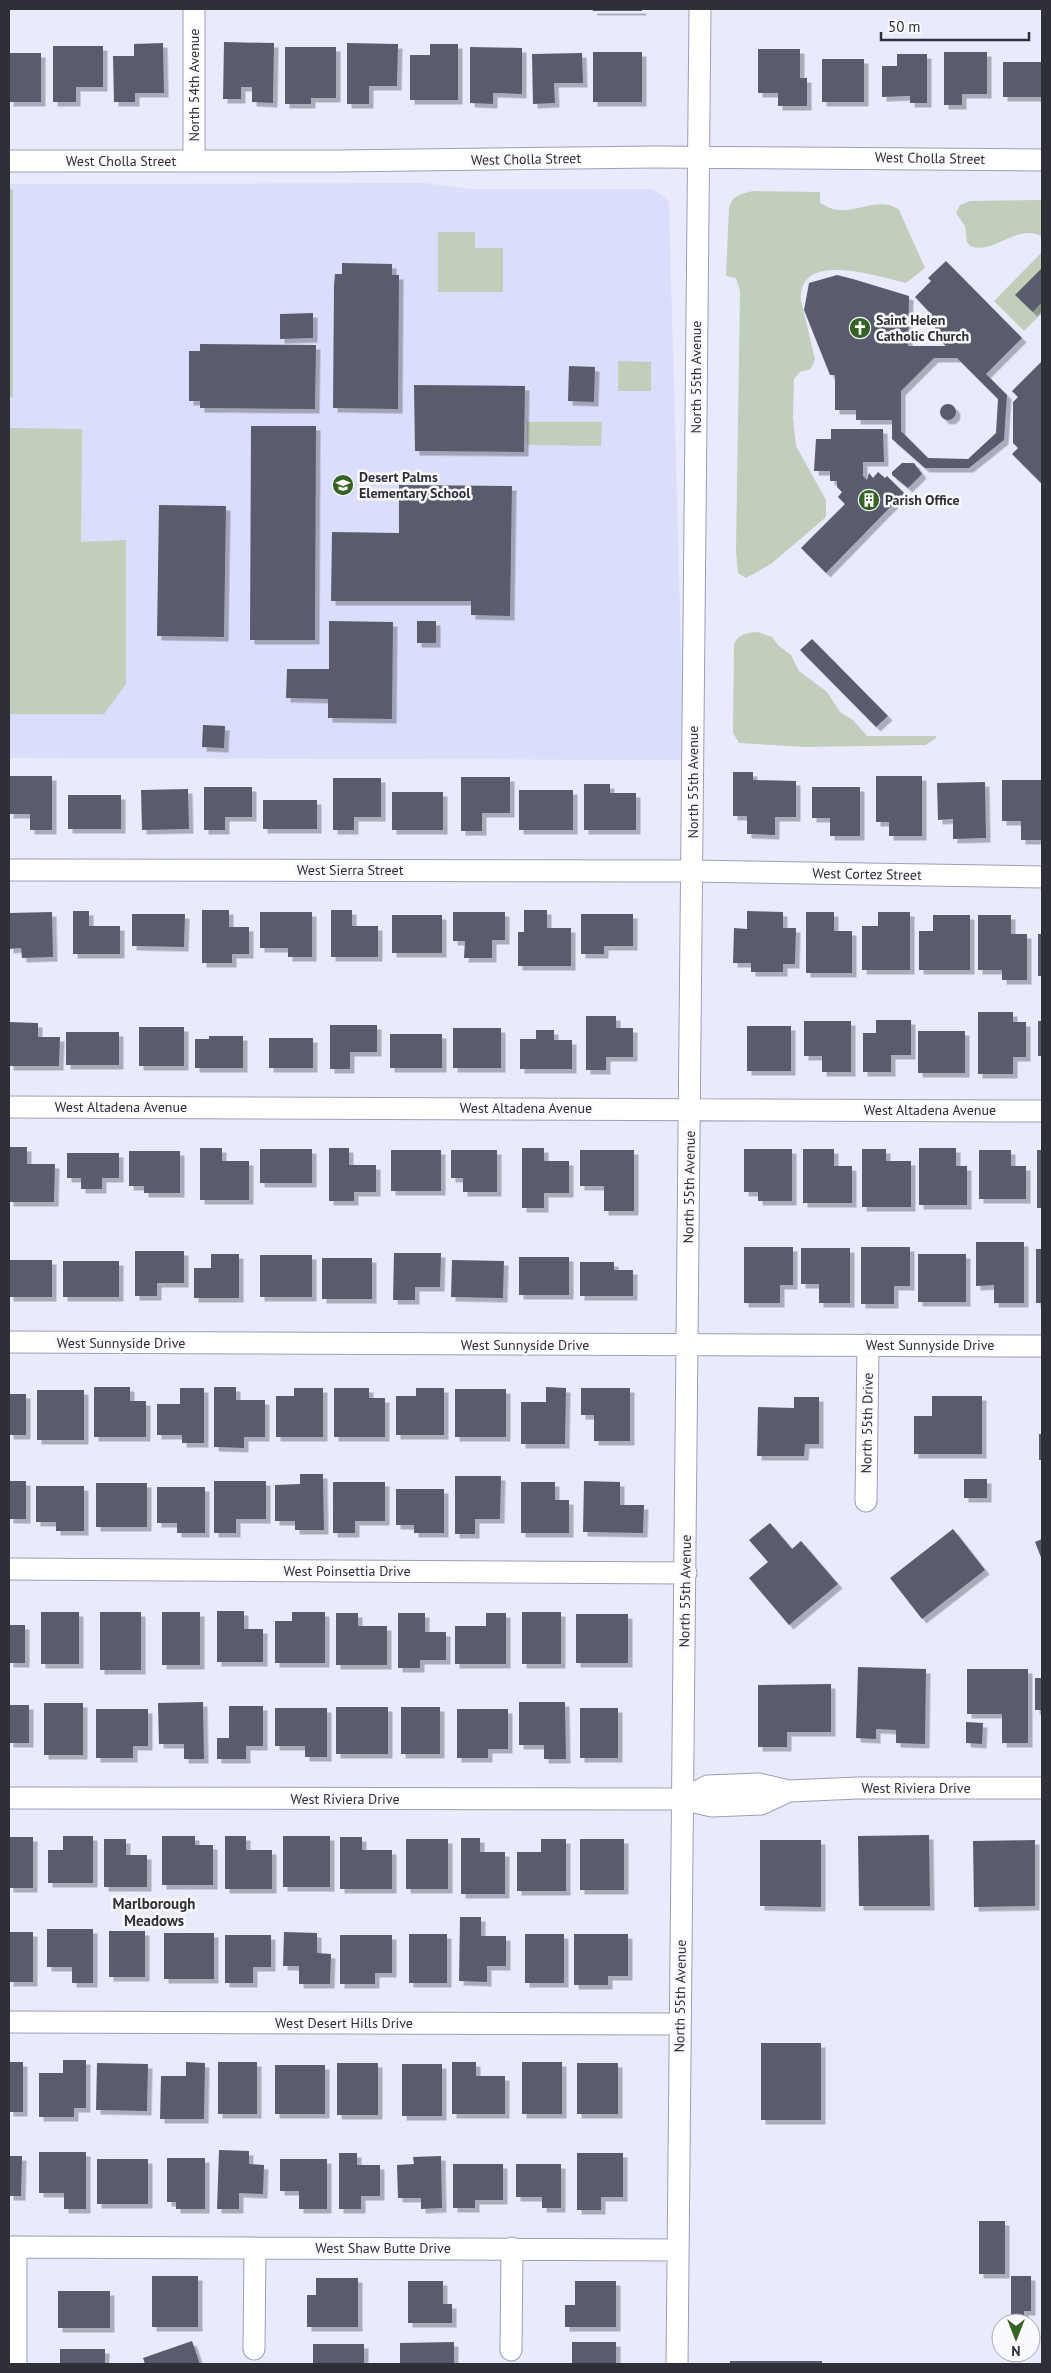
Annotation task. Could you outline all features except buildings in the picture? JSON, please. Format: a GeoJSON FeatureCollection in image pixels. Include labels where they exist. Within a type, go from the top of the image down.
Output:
{"type":"FeatureCollection","features":[{"type":"Feature","properties":{"kind":"street","name":"North 54th Avenue"},"geometry":{"type":"LineString","coordinates":[[194,9],[194,161]]}},
{"type":"Feature","properties":{"kind":"street","name":"North 55th Avenue"},"geometry":{"type":"LineString","coordinates":[[677,2364],[686,1573],[697,158],[700,9]]}},
{"type":"Feature","properties":{"kind":"street","name":"West Cholla Street"},"geometry":{"type":"LineString","coordinates":[[9,161],[697,158],[1042,160]]}},
{"type":"Feature","properties":{"kind":"street","name":"West Sierra Street"},"geometry":{"type":"LineString","coordinates":[[9,870],[692,871]]}},
{"type":"Feature","properties":{"kind":"street","name":"West Cortez Street"},"geometry":{"type":"LineString","coordinates":[[692,871],[1042,877]]}},
{"type":"Feature","properties":{"kind":"street","name":"West Altadena Avenue"},"geometry":{"type":"LineString","coordinates":[[9,1107],[1042,1111]]}},
{"type":"Feature","properties":{"kind":"street","name":"West Sunnyside Drive"},"geometry":{"type":"LineString","coordinates":[[9,1342],[1042,1346]]}},
{"type":"Feature","properties":{"kind":"street","name":"North 55th Drive"},"geometry":{"type":"LineString","coordinates":[[866,1501],[868,1345]]}},
{"type":"Feature","properties":{"kind":"street","name":"West Poinsettia Drive"},"geometry":{"type":"LineString","coordinates":[[9,1570],[686,1573]]}},
{"type":"Feature","properties":{"kind":"street","name":"West Riviera Drive"},"geometry":{"type":"LineString","coordinates":[[9,1798],[682,1799],[708,1786],[760,1784],[789,1791],[858,1788],[1042,1788]]}},
{"type":"Feature","properties":{"kind":"street","name":"West Desert Hills Drive"},"geometry":{"type":"LineString","coordinates":[[9,2022],[680,2024]]}},
{"type":"Feature","properties":{"kind":"street","name":"West Shaw Butte Drive"},"geometry":{"type":"LineString","coordinates":[[12,2248],[512,2248],[677,2250]]}},
{"type":"Feature","properties":{"kind":"street"},"geometry":{"type":"LineString","coordinates":[[12,2248],[16,2364]]}},
{"type":"Feature","properties":{"kind":"street"},"geometry":{"type":"LineString","coordinates":[[254,2349],[255,2248]]}},
{"type":"Feature","properties":{"kind":"street"},"geometry":{"type":"LineString","coordinates":[[511,2350],[512,2248]]}},
{"type":"Feature","properties":{"kind":"shaded area","name":"Desert Palms Elementary School"},"geometry":{"type":"Polygon","coordinates":[[[424,183],[472,189],[652,189],[669,202],[684,760],[9,758],[9,184],[424,183]]]}},
{"type":"Feature","properties":{"kind":"green space"},"geometry":{"type":"Polygon","coordinates":[[[9,189],[13,189],[13,397],[9,397],[9,189]]]}},
{"type":"Feature","properties":{"kind":"green space"},"geometry":{"type":"Polygon","coordinates":[[[753,191],[820,192],[820,203],[836,210],[877,204],[892,206],[899,210],[925,268],[906,283],[860,272],[842,270],[825,271],[812,275],[803,285],[801,301],[815,359],[811,369],[800,372],[794,379],[793,418],[796,446],[826,500],[826,517],[771,564],[746,578],[738,573],[736,551],[740,291],[736,278],[726,276],[729,207],[735,197],[753,191]]]}},
{"type":"Feature","properties":{"kind":"green space"},"geometry":{"type":"Polygon","coordinates":[[[1042,200],[1042,237],[1033,233],[1024,233],[988,247],[970,246],[967,242],[965,226],[956,213],[960,205],[970,201],[1042,200]]]}},
{"type":"Feature","properties":{"kind":"green space"},"geometry":{"type":"Polygon","coordinates":[[[438,232],[475,232],[475,248],[503,248],[503,292],[438,292],[438,232]]]}},
{"type":"Feature","properties":{"kind":"green space"},"geometry":{"type":"Polygon","coordinates":[[[1042,252],[1042,313],[1024,331],[994,301],[1042,252]]]}},
{"type":"Feature","properties":{"kind":"green space"},"geometry":{"type":"Polygon","coordinates":[[[618,361],[651,362],[651,391],[618,391],[618,361]]]}},
{"type":"Feature","properties":{"kind":"green space"},"geometry":{"type":"Polygon","coordinates":[[[527,422],[602,422],[601,446],[527,445],[527,422]]]}},
{"type":"Feature","properties":{"kind":"green space"},"geometry":{"type":"Polygon","coordinates":[[[9,428],[82,429],[81,542],[126,540],[126,684],[104,714],[9,714],[9,428]]]}},
{"type":"Feature","properties":{"kind":"green space"},"geometry":{"type":"Polygon","coordinates":[[[758,632],[772,637],[779,646],[791,655],[799,671],[827,692],[840,712],[853,720],[867,736],[936,736],[936,738],[926,745],[805,747],[739,743],[733,733],[734,645],[741,636],[747,633],[758,632]]]}},
{"type":"Feature","properties":{"kind":"place","name":"Saint Helen Catholic Church"},"geometry":{"type":"Point","coordinates":[860,328]}},
{"type":"Feature","properties":{"kind":"place","name":"Desert Palms Elementary School"},"geometry":{"type":"Point","coordinates":[343,485]}},
{"type":"Feature","properties":{"kind":"place","name":"Parish Office"},"geometry":{"type":"Point","coordinates":[869,500]}},
{"type":"Feature","properties":{"kind":"district","name":"Marlborough Meadows"},"geometry":{"type":"Point","coordinates":[154,1912]}}]}
